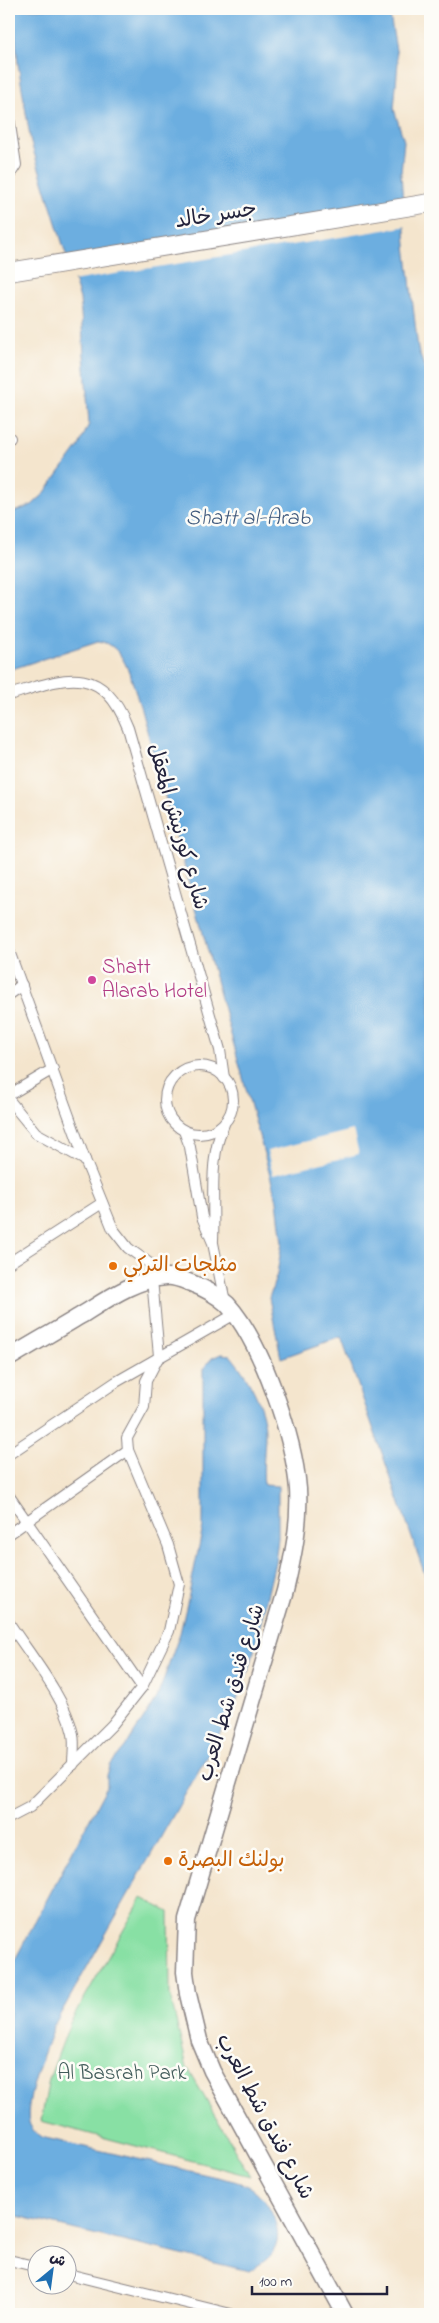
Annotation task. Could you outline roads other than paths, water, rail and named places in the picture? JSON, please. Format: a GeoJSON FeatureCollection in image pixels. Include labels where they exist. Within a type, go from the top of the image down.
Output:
{"type":"FeatureCollection","features":[{"type":"Feature","properties":{"kind":"highway","name":"جسر خالد"},"geometry":{"type":"LineString","coordinates":[[9,272],[430,204]]}},
{"type":"Feature","properties":{"kind":"highway","name":"جسر خالد"},"geometry":{"type":"LineString","coordinates":[[9,282],[430,214]]}},
{"type":"Feature","properties":{"kind":"main road","name":"شارع فندق شط العرب"},"geometry":{"type":"LineString","coordinates":[[160,1278],[198,1285],[230,1309],[248,1334],[286,1427],[295,1467],[298,1511],[294,1552],[286,1591],[188,1910],[185,1972],[199,2040],[212,2071],[345,2314]]}},
{"type":"Feature","properties":{"kind":"main road"},"geometry":{"type":"LineString","coordinates":[[10,1356],[120,1292],[160,1278]]}},
{"type":"Feature","properties":{"kind":"street"},"geometry":{"type":"LineString","coordinates":[[9,118],[16,165],[9,176]]}},
{"type":"Feature","properties":{"kind":"street","name":"شارع كورنيش المعقل"},"geometry":{"type":"LineString","coordinates":[[9,695],[57,681],[80,679],[108,693],[120,709],[128,728],[165,851],[220,1050],[224,1078]]}},
{"type":"Feature","properties":{"kind":"street"},"geometry":{"type":"LineString","coordinates":[[9,951],[102,1203],[120,1240],[160,1278],[159,1356],[146,1381],[144,1407],[128,1438],[128,1450],[168,1545],[179,1584],[169,1631],[142,1687],[112,1725],[74,1765],[30,1807],[9,1818]]}},
{"type":"Feature","properties":{"kind":"street"},"geometry":{"type":"LineString","coordinates":[[9,994],[22,985]]}},
{"type":"Feature","properties":{"kind":"street"},"geometry":{"type":"LineString","coordinates":[[212,1243],[214,1157],[218,1138],[230,1113],[232,1095],[224,1078],[209,1068],[191,1068],[182,1071],[169,1084],[166,1092],[166,1110],[170,1119],[184,1131],[193,1134],[211,1132],[226,1121]]}},
{"type":"Feature","properties":{"kind":"street"},"geometry":{"type":"LineString","coordinates":[[9,1094],[53,1069]]}},
{"type":"Feature","properties":{"kind":"street"},"geometry":{"type":"LineString","coordinates":[[9,1100],[36,1133],[85,1160]]}},
{"type":"Feature","properties":{"kind":"street"},"geometry":{"type":"LineString","coordinates":[[9,1454],[230,1309],[212,1243],[202,1217],[190,1147],[184,1131]]}},
{"type":"Feature","properties":{"kind":"street"},"geometry":{"type":"LineString","coordinates":[[9,1263],[102,1203]]}},
{"type":"Feature","properties":{"kind":"street"},"geometry":{"type":"LineString","coordinates":[[9,1534],[128,1450]]}},
{"type":"Feature","properties":{"kind":"street"},"geometry":{"type":"LineString","coordinates":[[9,1496],[142,1687]]}},
{"type":"Feature","properties":{"kind":"street"},"geometry":{"type":"LineString","coordinates":[[9,1624],[49,1683],[69,1719],[73,1736],[74,1765]]}},
{"type":"Feature","properties":{"kind":"street"},"geometry":{"type":"LineString","coordinates":[[9,2260],[28,2264]]}},
{"type":"Feature","properties":{"kind":"street"},"geometry":{"type":"LineString","coordinates":[[78,2276],[231,2314]]}},
{"type":"Feature","properties":{"kind":"water","name":"Shatt al-Arab"},"geometry":{"type":"Polygon","coordinates":[[[13,9],[389,9],[398,62],[394,109],[404,141],[401,173],[406,245],[418,349],[430,384],[430,1589],[341,1337],[281,1358],[269,1298],[277,1274],[282,1243],[277,1201],[141,709],[127,668],[115,649],[108,644],[98,641],[9,670],[9,514],[32,505],[43,495],[79,446],[89,424],[80,299],[31,143],[18,64],[13,9]]]}},
{"type":"Feature","properties":{"kind":"water"},"geometry":{"type":"Polygon","coordinates":[[[221,1354],[230,1355],[248,1381],[258,1400],[265,1431],[264,1485],[278,1486],[278,1538],[275,1562],[251,1664],[232,1712],[53,2027],[41,2061],[28,2113],[31,2127],[41,2137],[234,2181],[252,2188],[270,2209],[277,2226],[278,2235],[277,2244],[271,2255],[249,2271],[9,2214],[9,1971],[107,1786],[107,1775],[111,1764],[125,1747],[157,1698],[180,1633],[203,1527],[203,1369],[212,1358],[221,1354]]]}},
{"type":"Feature","properties":{"kind":"place","name":"Shatt Alarab Hotel"},"geometry":{"type":"Point","coordinates":[92,980]}},
{"type":"Feature","properties":{"kind":"place","name":"مثلجات التركي"},"geometry":{"type":"Point","coordinates":[113,1266]}},
{"type":"Feature","properties":{"kind":"place","name":"بولنك البصرة"},"geometry":{"type":"Point","coordinates":[168,1861]}},
{"type":"Feature","properties":{"kind":"park label","name":"Al Basrah Park"},"geometry":{"type":"Point","coordinates":[122,2074]}}]}
